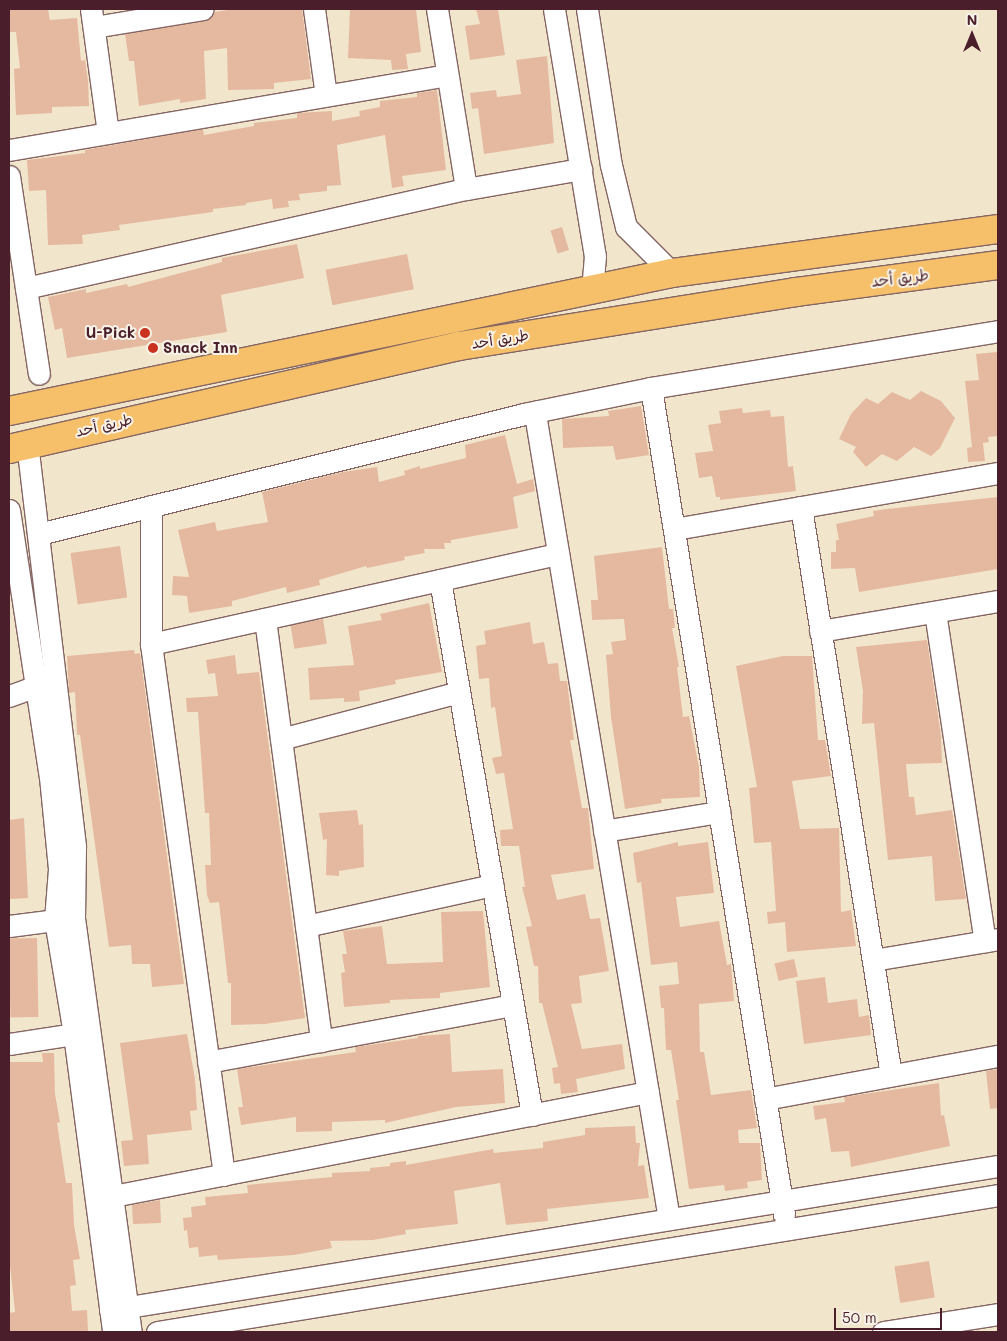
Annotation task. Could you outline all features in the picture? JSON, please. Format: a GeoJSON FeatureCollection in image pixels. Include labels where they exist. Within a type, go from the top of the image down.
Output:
{"type":"FeatureCollection","features":[{"type":"Feature","properties":{"kind":"main road","name":"طريق أحد"},"geometry":{"type":"LineString","coordinates":[[9,411],[672,273],[998,229]]}},
{"type":"Feature","properties":{"kind":"main road","name":"طريق أحد"},"geometry":{"type":"LineString","coordinates":[[18,446],[459,346],[796,292],[998,265]]}},
{"type":"Feature","properties":{"kind":"street"},"geometry":{"type":"LineString","coordinates":[[108,132],[92,18],[203,9]]}},
{"type":"Feature","properties":{"kind":"street"},"geometry":{"type":"LineString","coordinates":[[314,9],[326,95]]}},
{"type":"Feature","properties":{"kind":"street"},"geometry":{"type":"LineString","coordinates":[[437,9],[466,189]]}},
{"type":"Feature","properties":{"kind":"street"},"geometry":{"type":"LineString","coordinates":[[554,9],[595,256],[592,290]]}},
{"type":"Feature","properties":{"kind":"street"},"geometry":{"type":"LineString","coordinates":[[587,9],[616,184],[625,223],[672,273]]}},
{"type":"Feature","properties":{"kind":"street"},"geometry":{"type":"LineString","coordinates":[[9,150],[447,75]]}},
{"type":"Feature","properties":{"kind":"street"},"geometry":{"type":"LineString","coordinates":[[578,148],[598,173],[616,184]]}},
{"type":"Feature","properties":{"kind":"street"},"geometry":{"type":"LineString","coordinates":[[26,288],[466,189],[581,169]]}},
{"type":"Feature","properties":{"kind":"street"},"geometry":{"type":"LineString","coordinates":[[9,176],[39,374]]}},
{"type":"Feature","properties":{"kind":"street"},"geometry":{"type":"LineString","coordinates":[[589,221],[625,223]]}},
{"type":"Feature","properties":{"kind":"street"},"geometry":{"type":"LineString","coordinates":[[39,534],[538,411],[651,388],[998,331]]}},
{"type":"Feature","properties":{"kind":"street"},"geometry":{"type":"LineString","coordinates":[[651,388],[786,1230]]}},
{"type":"Feature","properties":{"kind":"street"},"geometry":{"type":"LineString","coordinates":[[538,411],[536,420],[669,1219]]}},
{"type":"Feature","properties":{"kind":"street"},"geometry":{"type":"LineString","coordinates":[[18,446],[39,534],[75,847],[74,918],[113,1196],[119,1309],[112,1332]]}},
{"type":"Feature","properties":{"kind":"street"},"geometry":{"type":"LineString","coordinates":[[674,529],[998,473]]}},
{"type":"Feature","properties":{"kind":"street"},"geometry":{"type":"LineString","coordinates":[[151,506],[151,644],[224,1174]]}},
{"type":"Feature","properties":{"kind":"street"},"geometry":{"type":"LineString","coordinates":[[801,507],[891,1076]]}},
{"type":"Feature","properties":{"kind":"street"},"geometry":{"type":"LineString","coordinates":[[10,524],[36,686],[59,869],[55,920],[119,1309],[131,1332]]}},
{"type":"Feature","properties":{"kind":"street"},"geometry":{"type":"LineString","coordinates":[[151,644],[558,554]]}},
{"type":"Feature","properties":{"kind":"street"},"geometry":{"type":"LineString","coordinates":[[440,580],[532,1115]]}},
{"type":"Feature","properties":{"kind":"street"},"geometry":{"type":"LineString","coordinates":[[820,631],[998,601]]}},
{"type":"Feature","properties":{"kind":"street"},"geometry":{"type":"LineString","coordinates":[[873,960],[992,940],[934,612]]}},
{"type":"Feature","properties":{"kind":"street"},"geometry":{"type":"LineString","coordinates":[[265,619],[321,1041]]}},
{"type":"Feature","properties":{"kind":"street"},"geometry":{"type":"LineString","coordinates":[[9,696],[36,686]]}},
{"type":"Feature","properties":{"kind":"street"},"geometry":{"type":"LineString","coordinates":[[281,739],[460,692]]}},
{"type":"Feature","properties":{"kind":"street"},"geometry":{"type":"LineString","coordinates":[[604,830],[719,812]]}},
{"type":"Feature","properties":{"kind":"street"},"geometry":{"type":"LineString","coordinates":[[306,926],[493,885]]}},
{"type":"Feature","properties":{"kind":"street"},"geometry":{"type":"LineString","coordinates":[[9,926],[55,920]]}},
{"type":"Feature","properties":{"kind":"street"},"geometry":{"type":"LineString","coordinates":[[208,1062],[513,1005]]}},
{"type":"Feature","properties":{"kind":"street"},"geometry":{"type":"LineString","coordinates":[[9,1044],[74,1034]]}},
{"type":"Feature","properties":{"kind":"street"},"geometry":{"type":"LineString","coordinates":[[765,1099],[998,1056]]}},
{"type":"Feature","properties":{"kind":"street"},"geometry":{"type":"LineString","coordinates":[[113,1196],[648,1092]]}},
{"type":"Feature","properties":{"kind":"street"},"geometry":{"type":"LineString","coordinates":[[119,1309],[998,1166]]}},
{"type":"Feature","properties":{"kind":"street"},"geometry":{"type":"LineString","coordinates":[[157,1332],[244,1325],[608,1259],[998,1195]]}},
{"type":"Feature","properties":{"kind":"street"},"geometry":{"type":"LineString","coordinates":[[562,1237],[608,1259]]}},
{"type":"Feature","properties":{"kind":"street"},"geometry":{"type":"LineString","coordinates":[[883,1332],[956,1326],[998,1314]]}},
{"type":"Feature","properties":{"kind":"building"},"geometry":{"type":"Polygon","coordinates":[[[9,9],[48,9],[50,20],[77,18],[81,61],[85,60],[88,81],[89,106],[52,107],[52,113],[16,115],[14,69],[20,68],[16,32],[9,32],[9,9]]]}},
{"type":"Feature","properties":{"kind":"building"},"geometry":{"type":"Polygon","coordinates":[[[234,9],[302,9],[311,79],[274,83],[274,89],[228,90],[227,48],[204,51],[206,99],[180,103],[180,99],[139,106],[134,61],[129,61],[125,34],[205,21],[215,12],[234,9]]]}},
{"type":"Feature","properties":{"kind":"building"},"geometry":{"type":"Polygon","coordinates":[[[350,9],[416,9],[421,52],[406,54],[408,69],[392,70],[391,60],[348,58],[350,9]]]}},
{"type":"Feature","properties":{"kind":"building"},"geometry":{"type":"Polygon","coordinates":[[[476,9],[498,9],[505,55],[470,60],[465,26],[480,24],[476,9]]]}},
{"type":"Feature","properties":{"kind":"building"},"geometry":{"type":"Polygon","coordinates":[[[547,56],[554,143],[484,154],[478,108],[472,109],[470,93],[496,90],[497,97],[521,94],[516,60],[547,56]]]}},
{"type":"Feature","properties":{"kind":"building"},"geometry":{"type":"Polygon","coordinates":[[[437,90],[446,170],[402,176],[404,186],[392,188],[385,135],[337,145],[341,185],[327,186],[327,191],[299,194],[300,200],[288,201],[289,207],[273,209],[272,199],[246,203],[246,205],[213,209],[213,212],[119,225],[120,230],[82,235],[83,244],[48,245],[46,190],[29,191],[27,160],[85,153],[85,150],[203,129],[204,135],[254,126],[254,123],[297,118],[297,113],[332,111],[332,121],[360,116],[359,111],[380,107],[380,101],[417,97],[417,93],[437,90]]]}},
{"type":"Feature","properties":{"kind":"building"},"geometry":{"type":"Polygon","coordinates":[[[562,227],[569,250],[558,253],[551,231],[562,227]]]}},
{"type":"Feature","properties":{"kind":"building"},"geometry":{"type":"Polygon","coordinates":[[[297,244],[304,278],[221,295],[227,332],[67,358],[62,328],[55,330],[48,297],[86,289],[86,293],[127,284],[128,287],[222,262],[222,258],[297,244]]]}},
{"type":"Feature","properties":{"kind":"building"},"geometry":{"type":"Polygon","coordinates":[[[407,254],[414,289],[332,305],[326,270],[407,254]]]}},
{"type":"Feature","properties":{"kind":"building"},"geometry":{"type":"Polygon","coordinates":[[[997,352],[998,436],[988,437],[989,442],[983,443],[985,461],[968,462],[967,448],[972,447],[965,381],[979,380],[976,354],[997,352]]]}},
{"type":"Feature","properties":{"kind":"building"},"geometry":{"type":"Polygon","coordinates":[[[921,391],[941,401],[955,418],[940,448],[931,456],[914,447],[897,461],[882,454],[866,467],[853,452],[856,447],[839,439],[851,414],[866,398],[878,404],[892,392],[910,400],[921,391]]]}},
{"type":"Feature","properties":{"kind":"building"},"geometry":{"type":"Polygon","coordinates":[[[641,406],[649,455],[616,460],[613,446],[563,448],[562,419],[609,416],[608,411],[641,406]]]}},
{"type":"Feature","properties":{"kind":"building"},"geometry":{"type":"Polygon","coordinates":[[[742,408],[743,413],[770,410],[771,417],[784,416],[788,467],[793,466],[796,491],[720,500],[720,497],[716,497],[712,476],[699,478],[695,453],[713,451],[708,425],[721,423],[719,411],[742,408]]]}},
{"type":"Feature","properties":{"kind":"building"},"geometry":{"type":"Polygon","coordinates":[[[505,435],[517,484],[533,479],[535,491],[513,497],[518,528],[451,540],[451,543],[444,543],[445,549],[424,549],[425,553],[404,557],[405,560],[367,568],[366,566],[319,580],[320,585],[287,593],[286,587],[232,601],[232,606],[189,613],[187,596],[172,595],[173,576],[189,577],[178,530],[215,522],[217,531],[268,522],[262,492],[343,472],[377,467],[379,482],[405,475],[404,471],[420,466],[420,469],[466,458],[465,445],[505,435]]]}},
{"type":"Feature","properties":{"kind":"building"},"geometry":{"type":"Polygon","coordinates":[[[998,497],[998,569],[859,592],[855,568],[831,569],[831,552],[836,552],[836,540],[839,540],[836,524],[874,516],[873,511],[998,497]]]}},
{"type":"Feature","properties":{"kind":"building"},"geometry":{"type":"Polygon","coordinates":[[[120,546],[127,597],[78,604],[70,553],[120,546]]]}},
{"type":"Feature","properties":{"kind":"building"},"geometry":{"type":"Polygon","coordinates":[[[662,547],[669,609],[673,609],[675,628],[672,628],[679,667],[677,667],[683,717],[689,716],[699,767],[700,797],[661,799],[662,803],[625,809],[611,717],[606,655],[613,654],[611,642],[626,640],[624,619],[592,620],[591,600],[598,600],[594,556],[662,547]]]}},
{"type":"Feature","properties":{"kind":"building"},"geometry":{"type":"Polygon","coordinates":[[[429,603],[442,672],[395,680],[396,684],[359,691],[360,701],[344,702],[344,698],[310,700],[308,668],[354,665],[348,626],[382,620],[380,614],[429,603]]]}},
{"type":"Feature","properties":{"kind":"building"},"geometry":{"type":"Polygon","coordinates":[[[323,619],[327,644],[294,649],[290,624],[323,619]]]}},
{"type":"Feature","properties":{"kind":"building"},"geometry":{"type":"Polygon","coordinates":[[[530,622],[533,644],[544,642],[548,664],[558,663],[560,681],[567,681],[574,740],[570,740],[582,808],[588,808],[594,869],[551,875],[557,900],[585,894],[590,919],[600,918],[609,971],[579,976],[582,1003],[571,1004],[582,1049],[622,1044],[625,1069],[576,1079],[578,1092],[561,1094],[560,1083],[554,1084],[552,1068],[558,1067],[542,1003],[539,1003],[538,966],[534,966],[526,927],[532,926],[522,887],[525,887],[519,846],[501,846],[500,830],[513,829],[504,773],[496,774],[492,758],[502,756],[495,707],[491,708],[489,678],[479,679],[476,646],[486,644],[484,631],[530,622]]]}},
{"type":"Feature","properties":{"kind":"building"},"geometry":{"type":"Polygon","coordinates":[[[927,640],[941,736],[942,763],[906,764],[909,797],[914,797],[916,815],[952,810],[966,899],[935,901],[932,856],[888,860],[874,723],[862,724],[863,691],[856,647],[927,640]]]}},
{"type":"Feature","properties":{"kind":"building"},"geometry":{"type":"Polygon","coordinates":[[[134,650],[135,654],[140,653],[184,984],[152,987],[150,964],[132,964],[131,945],[109,947],[80,735],[77,735],[75,692],[69,693],[67,656],[134,650]]]}},
{"type":"Feature","properties":{"kind":"building"},"geometry":{"type":"Polygon","coordinates":[[[235,655],[237,674],[259,672],[305,1018],[265,1024],[231,1025],[231,983],[228,983],[219,902],[210,903],[207,895],[205,865],[211,865],[209,813],[205,813],[198,712],[187,712],[186,698],[218,696],[215,673],[208,674],[206,660],[235,655]]]}},
{"type":"Feature","properties":{"kind":"building"},"geometry":{"type":"Polygon","coordinates":[[[783,656],[812,656],[818,740],[825,740],[831,776],[792,781],[800,829],[839,828],[841,912],[851,910],[856,946],[787,952],[785,922],[768,924],[767,912],[776,911],[771,842],[754,843],[749,788],[757,787],[736,666],[783,656]]]}},
{"type":"Feature","properties":{"kind":"building"},"geometry":{"type":"Polygon","coordinates":[[[357,810],[359,825],[363,824],[364,867],[339,871],[339,876],[326,875],[327,839],[323,840],[319,813],[357,810]]]}},
{"type":"Feature","properties":{"kind":"building"},"geometry":{"type":"Polygon","coordinates":[[[24,818],[28,898],[9,899],[9,820],[24,818]]]}},
{"type":"Feature","properties":{"kind":"building"},"geometry":{"type":"Polygon","coordinates":[[[678,842],[678,846],[708,842],[714,893],[676,897],[680,927],[719,921],[727,965],[731,964],[734,1001],[699,1004],[700,1052],[704,1052],[711,1095],[751,1090],[757,1128],[738,1130],[739,1143],[760,1143],[762,1180],[747,1182],[748,1188],[725,1191],[724,1185],[689,1189],[676,1100],[679,1100],[671,1050],[666,1050],[664,1008],[661,1008],[659,986],[679,984],[677,962],[651,965],[641,882],[637,883],[633,853],[678,842]]]}},
{"type":"Feature","properties":{"kind":"building"},"geometry":{"type":"Polygon","coordinates":[[[483,911],[490,987],[440,993],[440,998],[390,1000],[390,1003],[344,1007],[341,973],[345,972],[342,954],[347,954],[343,931],[382,926],[387,964],[443,962],[441,912],[483,911]]]}},
{"type":"Feature","properties":{"kind":"building"},"geometry":{"type":"Polygon","coordinates":[[[9,938],[37,938],[38,1017],[10,1017],[9,938]]]}},
{"type":"Feature","properties":{"kind":"building"},"geometry":{"type":"Polygon","coordinates":[[[794,959],[798,977],[779,981],[775,963],[794,959]]]}},
{"type":"Feature","properties":{"kind":"building"},"geometry":{"type":"Polygon","coordinates":[[[825,977],[828,1003],[857,999],[859,1017],[869,1015],[871,1035],[804,1044],[796,981],[825,977]]]}},
{"type":"Feature","properties":{"kind":"building"},"geometry":{"type":"Polygon","coordinates":[[[187,1034],[195,1079],[197,1110],[190,1111],[192,1130],[147,1135],[149,1164],[124,1166],[121,1141],[133,1140],[120,1043],[187,1034]]]}},
{"type":"Feature","properties":{"kind":"building"},"geometry":{"type":"Polygon","coordinates":[[[450,1034],[452,1072],[503,1069],[505,1103],[456,1107],[385,1123],[385,1120],[332,1122],[332,1131],[296,1132],[296,1117],[241,1125],[238,1107],[243,1107],[237,1069],[356,1052],[355,1047],[418,1038],[418,1036],[450,1034]]]}},
{"type":"Feature","properties":{"kind":"building"},"geometry":{"type":"Polygon","coordinates":[[[42,1053],[54,1053],[55,1094],[60,1122],[57,1123],[66,1183],[72,1183],[74,1225],[80,1259],[73,1260],[76,1285],[70,1286],[72,1311],[87,1310],[88,1332],[9,1332],[9,1313],[15,1312],[9,1256],[9,1062],[43,1062],[42,1053]]]}},
{"type":"Feature","properties":{"kind":"building"},"geometry":{"type":"Polygon","coordinates":[[[998,1069],[998,1108],[990,1109],[986,1071],[998,1069]]]}},
{"type":"Feature","properties":{"kind":"building"},"geometry":{"type":"Polygon","coordinates":[[[939,1083],[941,1116],[944,1115],[950,1146],[851,1167],[849,1151],[831,1152],[826,1118],[815,1120],[813,1106],[845,1102],[844,1097],[939,1083]]]}},
{"type":"Feature","properties":{"kind":"building"},"geometry":{"type":"Polygon","coordinates":[[[635,1126],[636,1143],[640,1143],[638,1166],[644,1165],[649,1198],[547,1209],[548,1221],[506,1225],[500,1183],[454,1191],[458,1224],[405,1230],[406,1234],[373,1240],[330,1241],[332,1248],[294,1255],[218,1260],[217,1255],[199,1257],[198,1247],[189,1248],[187,1230],[184,1231],[183,1218],[192,1217],[191,1207],[206,1205],[205,1197],[248,1193],[247,1185],[332,1177],[332,1173],[370,1171],[370,1168],[390,1166],[390,1163],[406,1161],[406,1165],[493,1149],[494,1153],[543,1148],[543,1142],[585,1135],[585,1128],[635,1126]]]}},
{"type":"Feature","properties":{"kind":"building"},"geometry":{"type":"Polygon","coordinates":[[[160,1200],[161,1223],[133,1224],[132,1205],[160,1200]]]}},
{"type":"Feature","properties":{"kind":"building"},"geometry":{"type":"Polygon","coordinates":[[[929,1261],[935,1298],[900,1303],[894,1266],[929,1261]]]}},
{"type":"Feature","properties":{"kind":"place","name":"U-Pick"},"geometry":{"type":"Point","coordinates":[145,333]}},
{"type":"Feature","properties":{"kind":"place","name":"Snack Inn"},"geometry":{"type":"Point","coordinates":[153,348]}}]}
